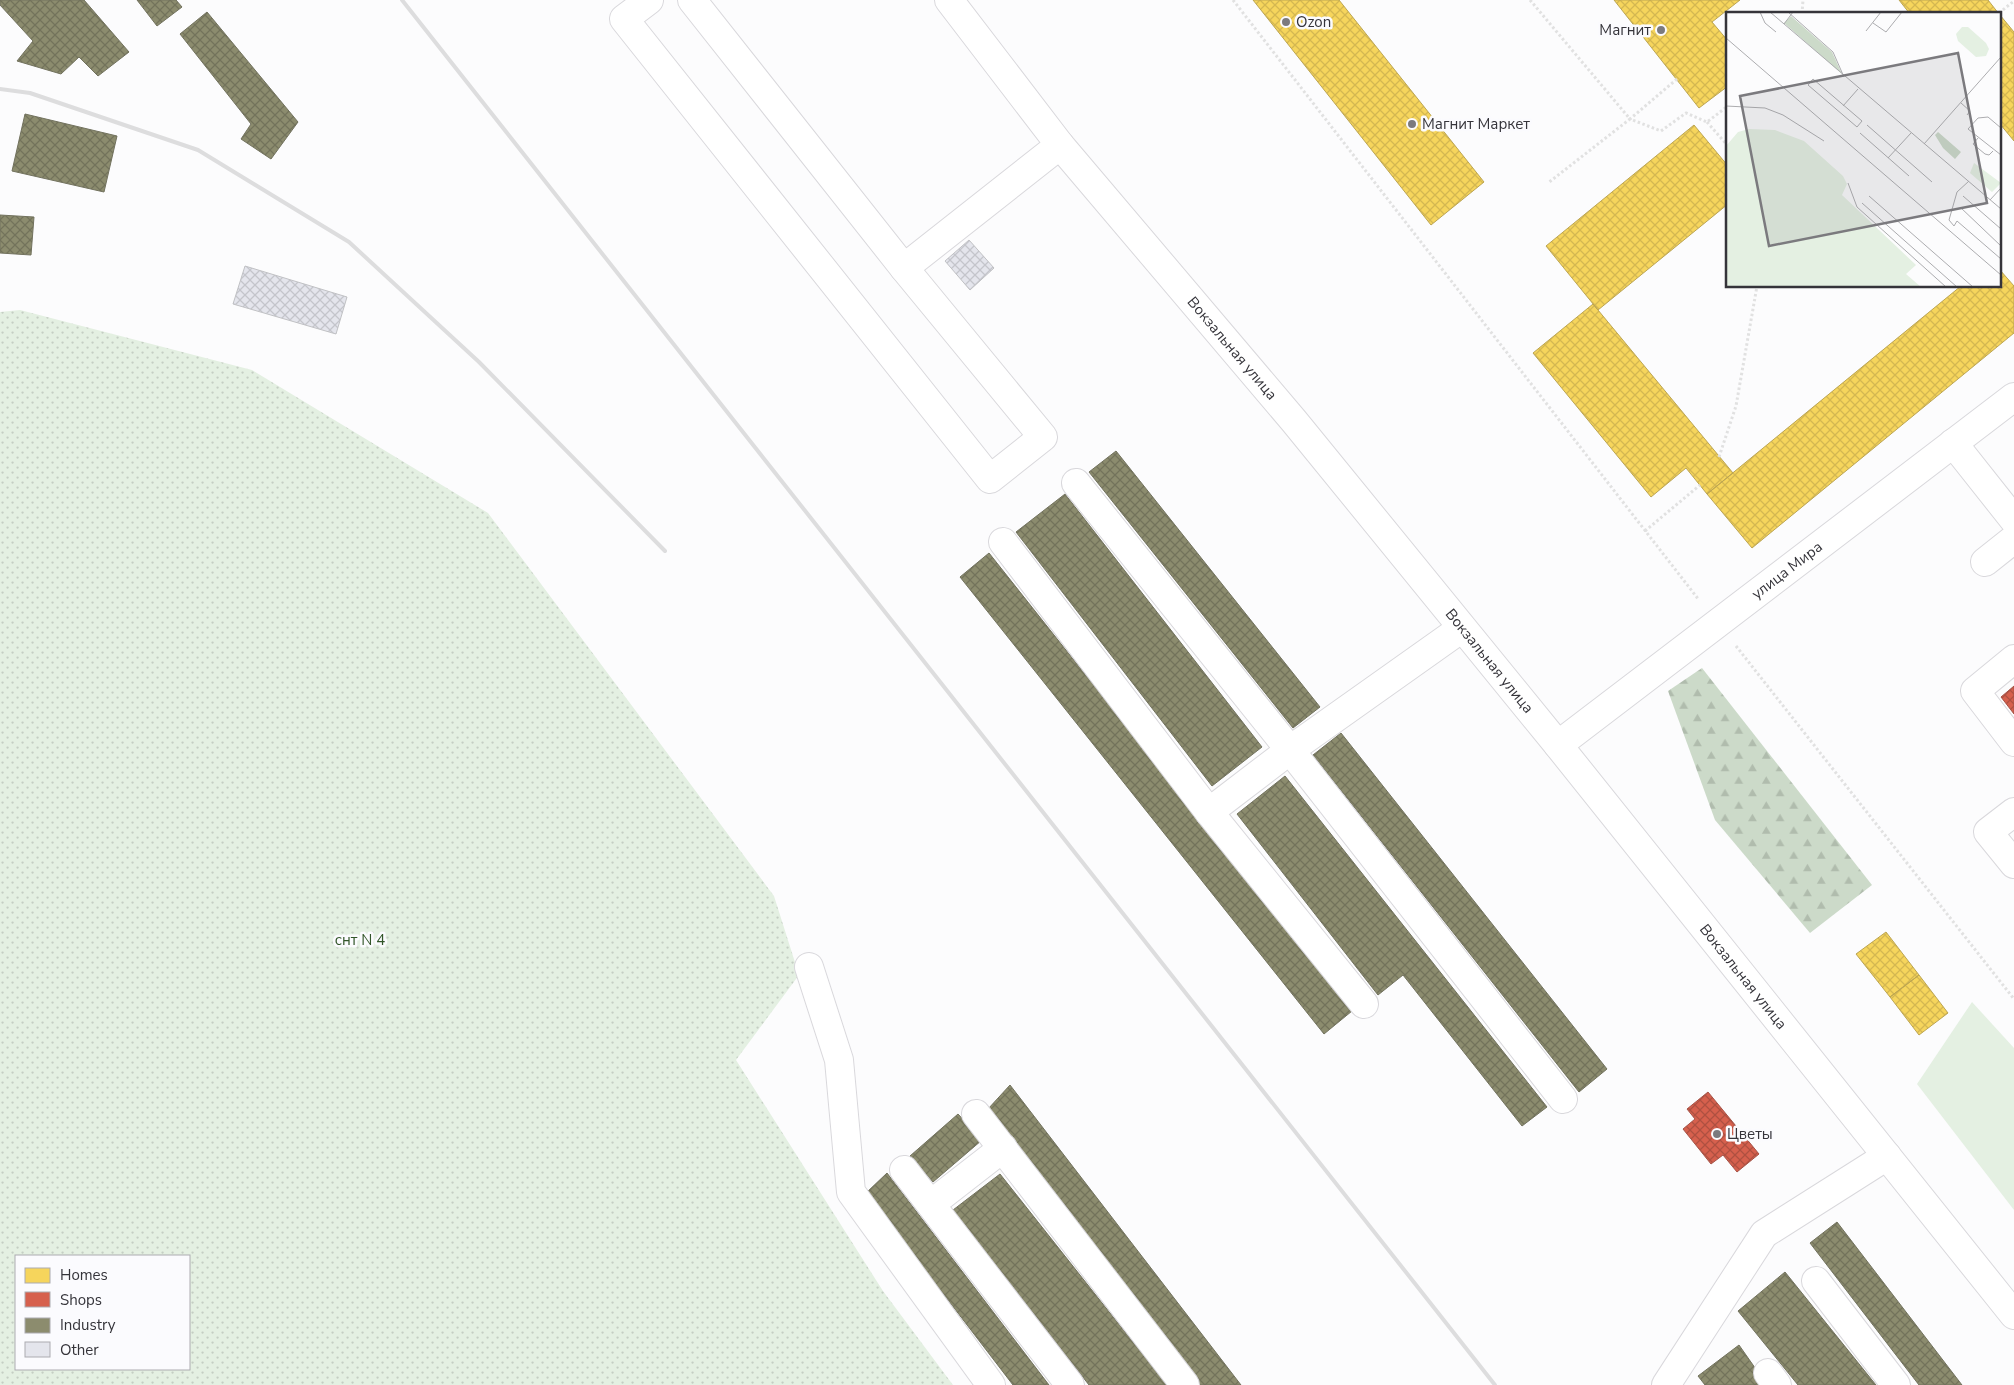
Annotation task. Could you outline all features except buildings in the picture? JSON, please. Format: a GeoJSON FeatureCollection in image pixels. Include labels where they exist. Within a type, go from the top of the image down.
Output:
{"type":"FeatureCollection","features":[{"type":"Feature","properties":{"kind":"main road"},"geometry":{"type":"LineString","coordinates":[[649,0],[624,19],[990,479],[1043,437],[904,268],[692,0]]}},
{"type":"Feature","properties":{"kind":"main road","name":"Вокзальная улица"},"geometry":{"type":"LineString","coordinates":[[955,4],[1060,145],[1294,422],[1558,744],[2014,1315]]}},
{"type":"Feature","properties":{"kind":"main road"},"geometry":{"type":"LineString","coordinates":[[904,268],[1060,145]]}},
{"type":"Feature","properties":{"kind":"main road","name":"улица Мира"},"geometry":{"type":"LineString","coordinates":[[1558,744],[2014,397]]}},
{"type":"Feature","properties":{"kind":"main road"},"geometry":{"type":"LineString","coordinates":[[1953,443],[2014,520]]}},
{"type":"Feature","properties":{"kind":"main road"},"geometry":{"type":"LineString","coordinates":[[1076,483],[1290,750],[1563,1099]]}},
{"type":"Feature","properties":{"kind":"main road"},"geometry":{"type":"LineString","coordinates":[[1985,562],[2014,538]]}},
{"type":"Feature","properties":{"kind":"main road"},"geometry":{"type":"LineString","coordinates":[[1003,542],[1209,812],[1364,1004]]}},
{"type":"Feature","properties":{"kind":"main road"},"geometry":{"type":"LineString","coordinates":[[1209,812],[1290,750],[1462,628]]}},
{"type":"Feature","properties":{"kind":"main road"},"geometry":{"type":"LineString","coordinates":[[2014,660],[1975,691],[2014,742]]}},
{"type":"Feature","properties":{"kind":"main road"},"geometry":{"type":"LineString","coordinates":[[2014,812],[1988,832],[2014,864]]}},
{"type":"Feature","properties":{"kind":"main road"},"geometry":{"type":"LineString","coordinates":[[810,967],[839,1060],[851,1192],[991,1385]]}},
{"type":"Feature","properties":{"kind":"main road"},"geometry":{"type":"LineString","coordinates":[[976,1114],[1185,1385]]}},
{"type":"Feature","properties":{"kind":"main road"},"geometry":{"type":"LineString","coordinates":[[931,1204],[1003,1148]]}},
{"type":"Feature","properties":{"kind":"main road"},"geometry":{"type":"LineString","coordinates":[[1666,1385],[1764,1234],[1887,1156]]}},
{"type":"Feature","properties":{"kind":"main road"},"geometry":{"type":"LineString","coordinates":[[904,1170],[1070,1385]]}},
{"type":"Feature","properties":{"kind":"main road"},"geometry":{"type":"LineString","coordinates":[[1816,1281],[1896,1385]]}},
{"type":"Feature","properties":{"kind":"path"},"geometry":{"type":"LineString","coordinates":[[1233,0],[1645,531],[2014,999]]}},
{"type":"Feature","properties":{"kind":"path"},"geometry":{"type":"LineString","coordinates":[[1530,0],[1630,120],[1661,131],[1686,114],[1707,122],[1726,144]]}},
{"type":"Feature","properties":{"kind":"path"},"geometry":{"type":"LineString","coordinates":[[2000,12],[2014,1]]}},
{"type":"Feature","properties":{"kind":"path"},"geometry":{"type":"LineString","coordinates":[[1548,184],[1630,120],[1677,79]]}},
{"type":"Feature","properties":{"kind":"path"},"geometry":{"type":"LineString","coordinates":[[1707,122],[1726,108]]}},
{"type":"Feature","properties":{"kind":"path"},"geometry":{"type":"LineString","coordinates":[[1719,456],[1736,406],[1757,288]]}},
{"type":"Feature","properties":{"kind":"path"},"geometry":{"type":"LineString","coordinates":[[1645,531],[1700,485]]}},
{"type":"Feature","properties":{"kind":"green space","name":"снт N 4"},"geometry":{"type":"Polygon","coordinates":[[[20,310],[252,370],[488,513],[774,896],[799,975],[736,1060],[883,1291],[953,1385],[0,1385],[0,312],[20,310]]]}},
{"type":"Feature","properties":{"kind":"green space"},"geometry":{"type":"Polygon","coordinates":[[[1702,668],[1872,885],[1810,933],[1715,820],[1668,691],[1702,668]]]}},
{"type":"Feature","properties":{"kind":"green space"},"geometry":{"type":"Polygon","coordinates":[[[1972,1002],[2014,1048],[2014,1210],[1917,1084],[1972,1002]]]}},
{"type":"Feature","properties":{"kind":"railway"},"geometry":{"type":"LineString","coordinates":[[402,0],[1495,1385]]}},
{"type":"Feature","properties":{"kind":"railway"},"geometry":{"type":"LineString","coordinates":[[0,89],[30,93],[198,150],[349,242],[479,362],[665,551]]}},
{"type":"Feature","properties":{"kind":"place","name":"Ozon"},"geometry":{"type":"Point","coordinates":[1286,22]}},
{"type":"Feature","properties":{"kind":"place","name":"Магнит"},"geometry":{"type":"Point","coordinates":[1661,30]}},
{"type":"Feature","properties":{"kind":"place","name":"Магнит Маркет"},"geometry":{"type":"Point","coordinates":[1412,124]}},
{"type":"Feature","properties":{"kind":"place","name":"Цветы"},"geometry":{"type":"Point","coordinates":[1717,1134]}}]}
